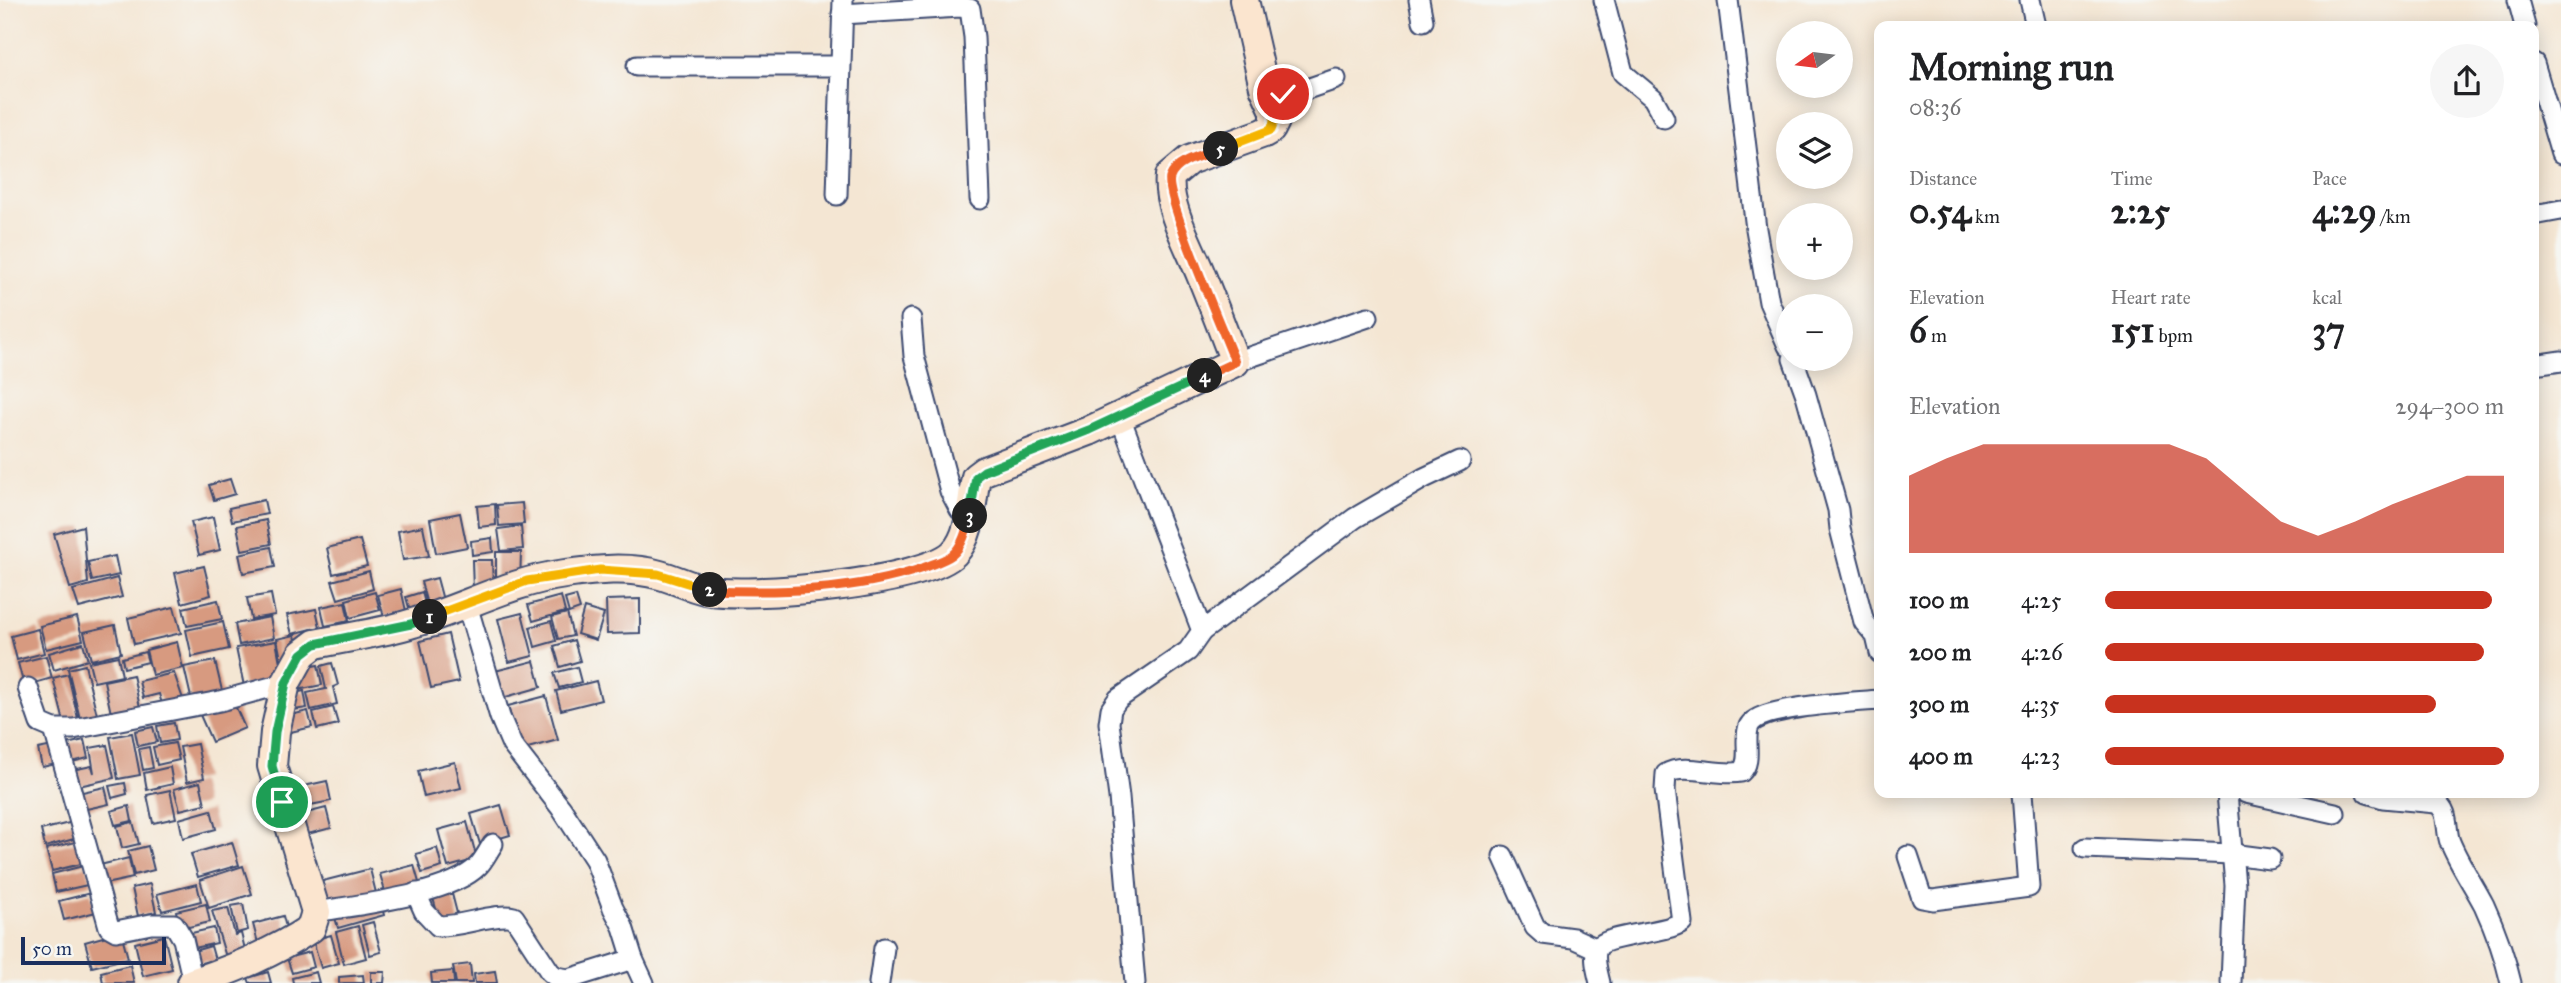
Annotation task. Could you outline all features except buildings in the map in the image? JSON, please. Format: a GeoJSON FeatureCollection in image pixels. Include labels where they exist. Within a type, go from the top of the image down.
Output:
{"type":"FeatureCollection","features":[{"type":"Feature","properties":{"kind":"street"},"geometry":{"type":"LineString","coordinates":[[1235,362],[1185,237],[1173,204],[1169,183],[1170,176],[1189,160],[1271,130],[1275,121],[1275,111],[1268,96],[1244,0]]}},
{"type":"Feature","properties":{"kind":"street"},"geometry":{"type":"LineString","coordinates":[[1419,0],[1423,21]]}},
{"type":"Feature","properties":{"kind":"street"},"geometry":{"type":"LineString","coordinates":[[1604,0],[1623,73],[1653,98],[1664,118]]}},
{"type":"Feature","properties":{"kind":"street"},"geometry":{"type":"LineString","coordinates":[[1728,0],[1758,241],[1769,302],[1776,318]]}},
{"type":"Feature","properties":{"kind":"street"},"geometry":{"type":"LineString","coordinates":[[2030,0],[2035,21]]}},
{"type":"Feature","properties":{"kind":"street"},"geometry":{"type":"LineString","coordinates":[[2518,0],[2524,21]]}},
{"type":"Feature","properties":{"kind":"street"},"geometry":{"type":"LineString","coordinates":[[837,195],[843,7],[960,7],[970,9],[974,37],[980,199]]}},
{"type":"Feature","properties":{"kind":"street"},"geometry":{"type":"LineString","coordinates":[[637,66],[841,66]]}},
{"type":"Feature","properties":{"kind":"street"},"geometry":{"type":"LineString","coordinates":[[1268,96],[1304,90],[1336,79]]}},
{"type":"Feature","properties":{"kind":"street"},"geometry":{"type":"LineString","coordinates":[[2539,79],[2561,152]]}},
{"type":"Feature","properties":{"kind":"street"},"geometry":{"type":"LineString","coordinates":[[2539,214],[2561,210]]}},
{"type":"Feature","properties":{"kind":"street"},"geometry":{"type":"LineString","coordinates":[[54,729],[109,927],[116,930],[151,924],[174,924],[183,939],[192,983],[239,975],[273,950],[311,928],[316,912],[272,766],[275,732],[286,683],[302,654],[315,644],[411,624],[527,581],[600,570],[658,574],[706,590],[791,589],[870,582],[905,574],[953,554],[960,544],[970,514],[976,477],[984,471],[1120,417],[1235,362],[1368,317]]}},
{"type":"Feature","properties":{"kind":"street"},"geometry":{"type":"LineString","coordinates":[[911,319],[914,356],[950,491],[960,510],[970,514]]}},
{"type":"Feature","properties":{"kind":"street"},"geometry":{"type":"LineString","coordinates":[[2539,364],[2561,361]]}},
{"type":"Feature","properties":{"kind":"street"},"geometry":{"type":"LineString","coordinates":[[1798,371],[1838,510],[1840,529],[1864,622],[1874,634]]}},
{"type":"Feature","properties":{"kind":"street"},"geometry":{"type":"LineString","coordinates":[[1120,417],[1202,631]]}},
{"type":"Feature","properties":{"kind":"street"},"geometry":{"type":"LineString","coordinates":[[1135,983],[1119,797],[1110,740],[1111,709],[1118,699],[1188,651],[1202,631],[1355,518],[1460,461]]}},
{"type":"Feature","properties":{"kind":"street"},"geometry":{"type":"LineString","coordinates":[[467,605],[499,717],[512,746],[561,808],[595,860],[645,983]]}},
{"type":"Feature","properties":{"kind":"street"},"geometry":{"type":"LineString","coordinates":[[28,688],[40,723],[54,729],[73,729],[186,708],[286,683]]}},
{"type":"Feature","properties":{"kind":"street"},"geometry":{"type":"LineString","coordinates":[[1600,983],[1596,957],[1601,944],[1674,927],[1682,922],[1665,790],[1666,774],[1680,768],[1709,773],[1741,772],[1746,763],[1749,727],[1754,719],[1763,715],[1814,706],[1874,701]]}},
{"type":"Feature","properties":{"kind":"street"},"geometry":{"type":"LineString","coordinates":[[1908,856],[1922,898],[1933,900],[2029,887],[2022,798]]}},
{"type":"Feature","properties":{"kind":"street"},"geometry":{"type":"LineString","coordinates":[[2227,798],[2235,884],[2231,983]]}},
{"type":"Feature","properties":{"kind":"street"},"geometry":{"type":"LineString","coordinates":[[2268,798],[2335,813]]}},
{"type":"Feature","properties":{"kind":"street"},"geometry":{"type":"LineString","coordinates":[[2383,798],[2436,803],[2442,806],[2447,834],[2485,908],[2511,983]]}},
{"type":"Feature","properties":{"kind":"street"},"geometry":{"type":"LineString","coordinates":[[316,912],[416,893],[447,884],[478,867],[493,844]]}},
{"type":"Feature","properties":{"kind":"street"},"geometry":{"type":"LineString","coordinates":[[2085,848],[2232,854],[2270,859]]}},
{"type":"Feature","properties":{"kind":"street"},"geometry":{"type":"LineString","coordinates":[[1503,856],[1535,927],[1543,933],[1573,938],[1597,949]]}},
{"type":"Feature","properties":{"kind":"street"},"geometry":{"type":"LineString","coordinates":[[416,893],[425,911],[438,926],[470,924],[503,916],[513,918],[550,972],[562,979],[633,959]]}},
{"type":"Feature","properties":{"kind":"street"},"geometry":{"type":"LineString","coordinates":[[879,983],[884,948]]}},
{"type":"Feature","properties":{"kind":"route"},"geometry":{"type":"LineString","coordinates":[[282,802],[272,766],[275,732],[286,683],[302,654],[315,644],[411,624],[527,581],[562,574],[600,570],[634,571],[658,574],[706,590],[741,591],[870,582],[905,574],[953,554],[967,528],[976,477],[984,471],[1120,417],[1235,362],[1173,204],[1170,176],[1189,160],[1271,130],[1275,111],[1268,96],[1283,94]]}}]}
